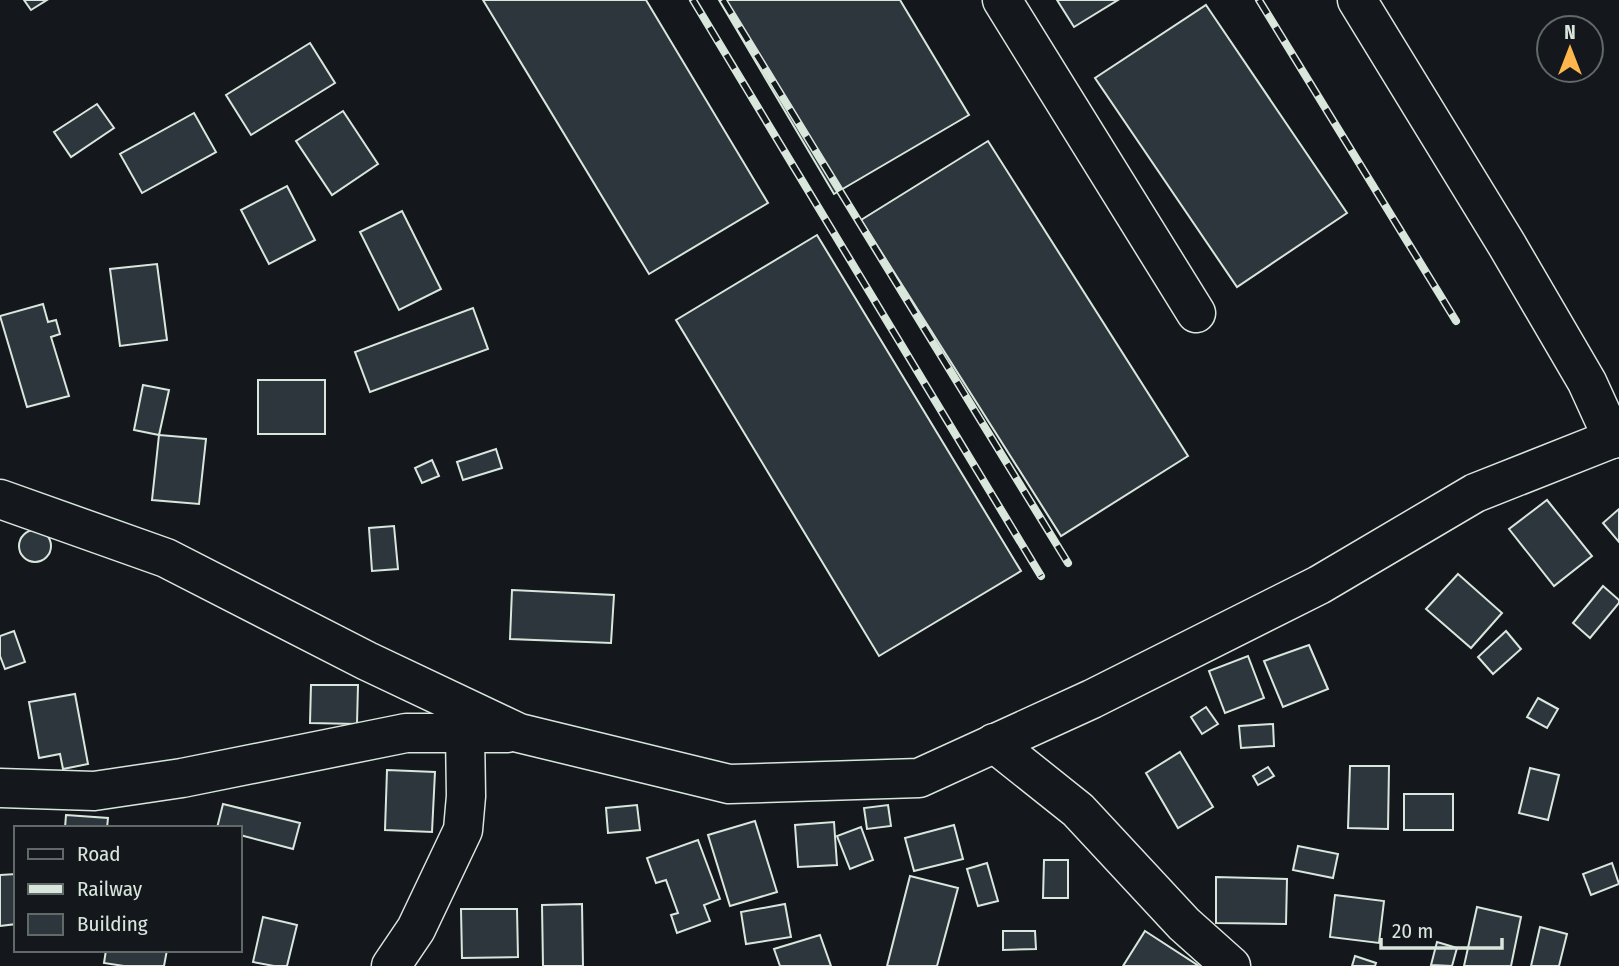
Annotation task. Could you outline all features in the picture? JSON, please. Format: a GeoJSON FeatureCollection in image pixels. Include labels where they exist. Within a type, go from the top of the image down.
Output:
{"type":"FeatureCollection","features":[{"type":"Feature","properties":{"kind":"street"},"geometry":{"type":"LineString","coordinates":[[1002,0],[1196,313]]}},
{"type":"Feature","properties":{"kind":"street"},"geometry":{"type":"LineString","coordinates":[[0,499],[166,558],[367,661],[519,733],[729,784],[919,778],[1092,699],[1320,585],[1475,493],[1616,438],[1587,382],[1507,245],[1357,0]]}},
{"type":"Feature","properties":{"kind":"street"},"geometry":{"type":"LineString","coordinates":[[0,788],[94,791],[182,778],[406,733],[519,733]]}},
{"type":"Feature","properties":{"kind":"street"},"geometry":{"type":"LineString","coordinates":[[391,966],[416,929],[463,831],[466,796],[465,733]]}},
{"type":"Feature","properties":{"kind":"street"},"geometry":{"type":"LineString","coordinates":[[994,743],[1078,810],[1184,924],[1231,966]]}},
{"type":"Feature","properties":{"kind":"building"},"geometry":{"type":"Polygon","coordinates":[[[24,0],[47,0],[31,10],[24,0]]]}},
{"type":"Feature","properties":{"kind":"building"},"geometry":{"type":"Polygon","coordinates":[[[483,0],[646,0],[768,203],[649,274],[483,0]]]}},
{"type":"Feature","properties":{"kind":"building"},"geometry":{"type":"Polygon","coordinates":[[[719,0],[900,0],[969,115],[834,194],[719,0]]]}},
{"type":"Feature","properties":{"kind":"building"},"geometry":{"type":"Polygon","coordinates":[[[1057,0],[1118,0],[1074,27],[1057,0]]]}},
{"type":"Feature","properties":{"kind":"building"},"geometry":{"type":"Polygon","coordinates":[[[1206,5],[1347,213],[1237,287],[1095,78],[1206,5]]]}},
{"type":"Feature","properties":{"kind":"building"},"geometry":{"type":"Polygon","coordinates":[[[310,43],[335,83],[251,135],[226,95],[310,43]]]}},
{"type":"Feature","properties":{"kind":"building"},"geometry":{"type":"Polygon","coordinates":[[[97,104],[114,128],[71,157],[54,132],[97,104]]]}},
{"type":"Feature","properties":{"kind":"building"},"geometry":{"type":"Polygon","coordinates":[[[343,111],[378,164],[332,195],[296,141],[343,111]]]}},
{"type":"Feature","properties":{"kind":"building"},"geometry":{"type":"Polygon","coordinates":[[[194,113],[216,152],[142,193],[120,154],[194,113]]]}},
{"type":"Feature","properties":{"kind":"building"},"geometry":{"type":"Polygon","coordinates":[[[988,141],[1188,456],[1061,536],[861,220],[988,141]]]}},
{"type":"Feature","properties":{"kind":"building"},"geometry":{"type":"Polygon","coordinates":[[[287,186],[315,240],[269,264],[241,210],[287,186]]]}},
{"type":"Feature","properties":{"kind":"building"},"geometry":{"type":"Polygon","coordinates":[[[402,211],[441,289],[399,310],[360,232],[402,211]]]}},
{"type":"Feature","properties":{"kind":"building"},"geometry":{"type":"Polygon","coordinates":[[[817,235],[1021,571],[879,656],[676,320],[817,235]]]}},
{"type":"Feature","properties":{"kind":"building"},"geometry":{"type":"Polygon","coordinates":[[[157,264],[167,340],[120,346],[110,269],[157,264]]]}},
{"type":"Feature","properties":{"kind":"building"},"geometry":{"type":"Polygon","coordinates":[[[43,304],[48,322],[56,320],[60,334],[51,337],[69,396],[27,407],[0,316],[43,304]]]}},
{"type":"Feature","properties":{"kind":"building"},"geometry":{"type":"Polygon","coordinates":[[[473,308],[488,349],[370,392],[355,352],[473,308]]]}},
{"type":"Feature","properties":{"kind":"building"},"geometry":{"type":"Polygon","coordinates":[[[258,380],[325,380],[325,434],[258,434],[258,380]]]}},
{"type":"Feature","properties":{"kind":"building"},"geometry":{"type":"Polygon","coordinates":[[[143,385],[169,390],[159,435],[134,430],[143,385]]]}},
{"type":"Feature","properties":{"kind":"building"},"geometry":{"type":"Polygon","coordinates":[[[159,435],[206,439],[199,504],[152,500],[159,435]]]}},
{"type":"Feature","properties":{"kind":"building"},"geometry":{"type":"Polygon","coordinates":[[[496,449],[502,468],[463,480],[457,462],[496,449]]]}},
{"type":"Feature","properties":{"kind":"building"},"geometry":{"type":"Polygon","coordinates":[[[432,460],[439,476],[422,483],[415,468],[432,460]]]}},
{"type":"Feature","properties":{"kind":"building"},"geometry":{"type":"Polygon","coordinates":[[[1547,500],[1592,556],[1554,586],[1509,529],[1547,500]]]}},
{"type":"Feature","properties":{"kind":"building"},"geometry":{"type":"Polygon","coordinates":[[[1619,509],[1619,542],[1603,523],[1619,509]]]}},
{"type":"Feature","properties":{"kind":"building"},"geometry":{"type":"Polygon","coordinates":[[[394,526],[398,569],[372,571],[369,528],[394,526]]]}},
{"type":"Feature","properties":{"kind":"building"},"geometry":{"type":"Polygon","coordinates":[[[35,530],[46,535],[51,546],[46,557],[35,562],[24,557],[19,546],[24,535],[35,530]]]}},
{"type":"Feature","properties":{"kind":"building"},"geometry":{"type":"Polygon","coordinates":[[[1458,574],[1502,613],[1471,648],[1426,609],[1458,574]]]}},
{"type":"Feature","properties":{"kind":"building"},"geometry":{"type":"Polygon","coordinates":[[[1603,586],[1619,603],[1590,638],[1573,623],[1603,586]]]}},
{"type":"Feature","properties":{"kind":"building"},"geometry":{"type":"Polygon","coordinates":[[[512,590],[614,595],[611,643],[510,639],[512,590]]]}},
{"type":"Feature","properties":{"kind":"building"},"geometry":{"type":"Polygon","coordinates":[[[14,631],[25,662],[5,669],[0,656],[0,636],[14,631]]]}},
{"type":"Feature","properties":{"kind":"building"},"geometry":{"type":"Polygon","coordinates":[[[1506,631],[1521,649],[1493,674],[1478,657],[1506,631]]]}},
{"type":"Feature","properties":{"kind":"building"},"geometry":{"type":"Polygon","coordinates":[[[1309,645],[1328,689],[1283,707],[1264,661],[1309,645]]]}},
{"type":"Feature","properties":{"kind":"building"},"geometry":{"type":"Polygon","coordinates":[[[1248,656],[1264,698],[1225,713],[1209,671],[1248,656]]]}},
{"type":"Feature","properties":{"kind":"building"},"geometry":{"type":"Polygon","coordinates":[[[311,685],[358,685],[357,724],[310,723],[311,685]]]}},
{"type":"Feature","properties":{"kind":"building"},"geometry":{"type":"Polygon","coordinates":[[[75,694],[88,764],[63,769],[60,754],[39,758],[29,702],[75,694]]]}},
{"type":"Feature","properties":{"kind":"building"},"geometry":{"type":"Polygon","coordinates":[[[1538,698],[1558,709],[1547,728],[1527,717],[1538,698]]]}},
{"type":"Feature","properties":{"kind":"building"},"geometry":{"type":"Polygon","coordinates":[[[1206,707],[1218,724],[1202,734],[1191,717],[1206,707]]]}},
{"type":"Feature","properties":{"kind":"building"},"geometry":{"type":"Polygon","coordinates":[[[1273,724],[1274,746],[1241,748],[1239,726],[1273,724]]]}},
{"type":"Feature","properties":{"kind":"building"},"geometry":{"type":"Polygon","coordinates":[[[1180,752],[1213,807],[1178,828],[1146,773],[1180,752]]]}},
{"type":"Feature","properties":{"kind":"building"},"geometry":{"type":"Polygon","coordinates":[[[1350,766],[1389,766],[1388,829],[1348,828],[1350,766]]]}},
{"type":"Feature","properties":{"kind":"building"},"geometry":{"type":"Polygon","coordinates":[[[1268,767],[1274,776],[1258,785],[1253,776],[1268,767]]]}},
{"type":"Feature","properties":{"kind":"building"},"geometry":{"type":"Polygon","coordinates":[[[1530,768],[1559,775],[1548,820],[1519,813],[1530,768]]]}},
{"type":"Feature","properties":{"kind":"building"},"geometry":{"type":"Polygon","coordinates":[[[387,770],[435,772],[432,832],[385,830],[387,770]]]}},
{"type":"Feature","properties":{"kind":"building"},"geometry":{"type":"Polygon","coordinates":[[[1404,794],[1453,794],[1453,830],[1404,830],[1404,794]]]}},
{"type":"Feature","properties":{"kind":"building"},"geometry":{"type":"Polygon","coordinates":[[[223,804],[300,823],[293,849],[242,836],[242,826],[218,826],[223,804]]]}},
{"type":"Feature","properties":{"kind":"building"},"geometry":{"type":"Polygon","coordinates":[[[637,805],[640,830],[608,833],[606,808],[637,805]]]}},
{"type":"Feature","properties":{"kind":"building"},"geometry":{"type":"Polygon","coordinates":[[[888,805],[891,826],[867,829],[864,808],[888,805]]]}},
{"type":"Feature","properties":{"kind":"building"},"geometry":{"type":"Polygon","coordinates":[[[66,815],[108,818],[107,826],[65,826],[66,815]]]}},
{"type":"Feature","properties":{"kind":"building"},"geometry":{"type":"Polygon","coordinates":[[[755,821],[777,892],[730,906],[708,835],[755,821]]]}},
{"type":"Feature","properties":{"kind":"building"},"geometry":{"type":"Polygon","coordinates":[[[834,822],[837,865],[798,867],[795,825],[834,822]]]}},
{"type":"Feature","properties":{"kind":"building"},"geometry":{"type":"Polygon","coordinates":[[[954,825],[963,859],[914,871],[905,838],[954,825]]]}},
{"type":"Feature","properties":{"kind":"building"},"geometry":{"type":"Polygon","coordinates":[[[861,827],[873,860],[850,869],[837,836],[861,827]]]}},
{"type":"Feature","properties":{"kind":"building"},"geometry":{"type":"Polygon","coordinates":[[[698,840],[720,899],[704,905],[710,921],[677,933],[671,915],[678,913],[666,880],[656,883],[647,858],[698,840]]]}},
{"type":"Feature","properties":{"kind":"building"},"geometry":{"type":"Polygon","coordinates":[[[1298,846],[1338,854],[1333,878],[1293,870],[1298,846]]]}},
{"type":"Feature","properties":{"kind":"building"},"geometry":{"type":"Polygon","coordinates":[[[1044,860],[1068,860],[1068,898],[1043,898],[1044,860]]]}},
{"type":"Feature","properties":{"kind":"building"},"geometry":{"type":"Polygon","coordinates":[[[987,863],[998,901],[978,906],[967,869],[987,863]]]}},
{"type":"Feature","properties":{"kind":"building"},"geometry":{"type":"Polygon","coordinates":[[[1612,863],[1619,884],[1591,895],[1583,874],[1612,863]]]}},
{"type":"Feature","properties":{"kind":"building"},"geometry":{"type":"Polygon","coordinates":[[[14,874],[14,924],[0,926],[0,875],[14,874]]]}},
{"type":"Feature","properties":{"kind":"building"},"geometry":{"type":"Polygon","coordinates":[[[910,876],[958,888],[937,966],[887,966],[910,876]]]}},
{"type":"Feature","properties":{"kind":"building"},"geometry":{"type":"Polygon","coordinates":[[[1216,877],[1287,879],[1286,924],[1216,923],[1216,877]]]}},
{"type":"Feature","properties":{"kind":"building"},"geometry":{"type":"Polygon","coordinates":[[[1335,895],[1384,901],[1379,943],[1330,937],[1335,895]]]}},
{"type":"Feature","properties":{"kind":"building"},"geometry":{"type":"Polygon","coordinates":[[[582,904],[583,966],[543,966],[542,905],[582,904]]]}},
{"type":"Feature","properties":{"kind":"building"},"geometry":{"type":"Polygon","coordinates":[[[785,904],[791,937],[746,944],[741,912],[785,904]]]}},
{"type":"Feature","properties":{"kind":"building"},"geometry":{"type":"Polygon","coordinates":[[[1477,907],[1521,917],[1511,966],[1464,966],[1477,907]]]}},
{"type":"Feature","properties":{"kind":"building"},"geometry":{"type":"Polygon","coordinates":[[[461,909],[517,909],[518,957],[462,958],[461,909]]]}},
{"type":"Feature","properties":{"kind":"building"},"geometry":{"type":"Polygon","coordinates":[[[263,917],[297,925],[287,966],[253,962],[263,917]]]}},
{"type":"Feature","properties":{"kind":"building"},"geometry":{"type":"Polygon","coordinates":[[[1540,927],[1567,934],[1559,966],[1531,966],[1540,927]]]}},
{"type":"Feature","properties":{"kind":"building"},"geometry":{"type":"Polygon","coordinates":[[[1003,931],[1035,931],[1036,949],[1003,950],[1003,931]]]}},
{"type":"Feature","properties":{"kind":"building"},"geometry":{"type":"Polygon","coordinates":[[[1145,931],[1199,966],[1123,966],[1145,931]]]}},
{"type":"Feature","properties":{"kind":"building"},"geometry":{"type":"Polygon","coordinates":[[[820,935],[831,966],[780,966],[774,949],[820,935]]]}},
{"type":"Feature","properties":{"kind":"building"},"geometry":{"type":"Polygon","coordinates":[[[1437,942],[1457,948],[1452,966],[1431,965],[1437,942]]]}},
{"type":"Feature","properties":{"kind":"building"},"geometry":{"type":"Polygon","coordinates":[[[106,952],[167,952],[164,966],[104,963],[106,952]]]}},
{"type":"Feature","properties":{"kind":"building"},"geometry":{"type":"Polygon","coordinates":[[[1355,956],[1376,963],[1375,966],[1352,966],[1355,956]]]}},
{"type":"Feature","properties":{"kind":"railway"},"geometry":{"type":"LineString","coordinates":[[693,0],[1041,576]]}},
{"type":"Feature","properties":{"kind":"railway"},"geometry":{"type":"LineString","coordinates":[[723,0],[1068,563]]}},
{"type":"Feature","properties":{"kind":"railway"},"geometry":{"type":"LineString","coordinates":[[1259,0],[1456,321]]}}]}
